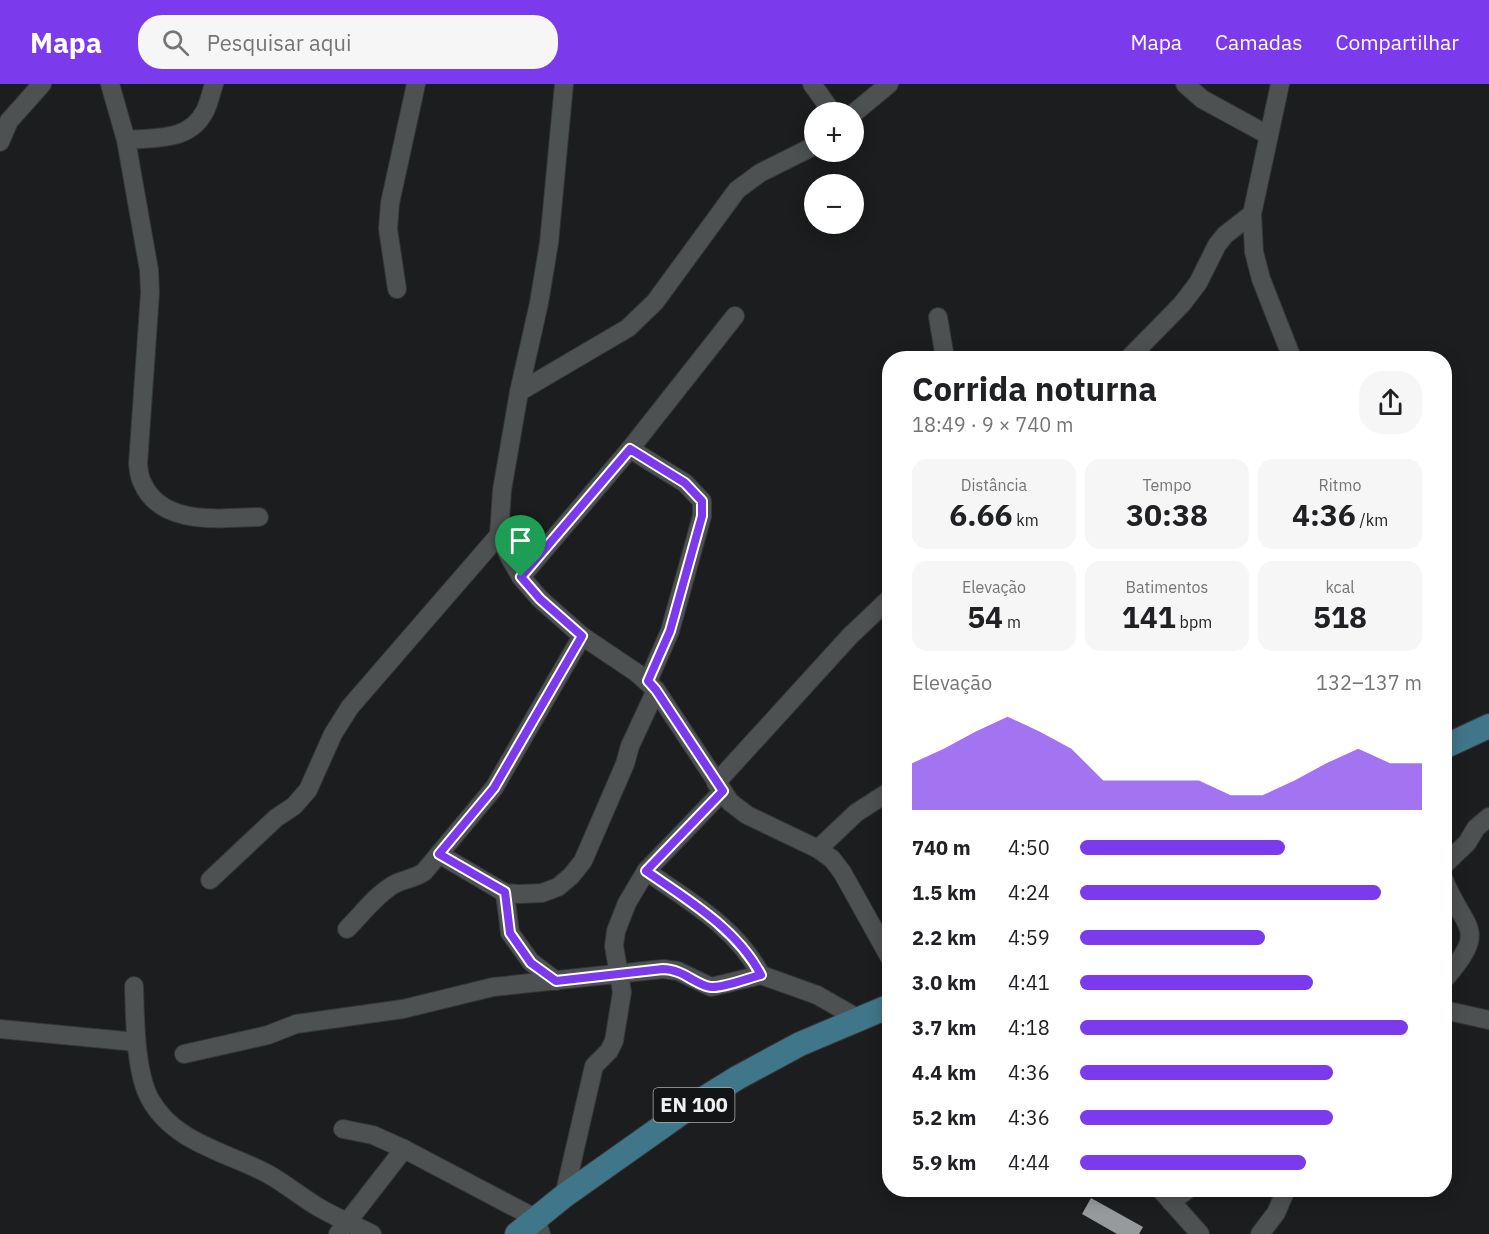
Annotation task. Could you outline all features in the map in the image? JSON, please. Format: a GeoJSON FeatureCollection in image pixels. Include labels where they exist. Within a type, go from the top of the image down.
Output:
{"type":"FeatureCollection","features":[{"type":"Feature","properties":{"kind":"main road"},"geometry":{"type":"LineString","coordinates":[[1452,743],[1489,726]]}},
{"type":"Feature","properties":{"kind":"main road","name":"EN 100"},"geometry":{"type":"LineString","coordinates":[[517,1234],[538,1226],[564,1196],[687,1109],[737,1078],[800,1044],[882,1009]]}},
{"type":"Feature","properties":{"kind":"street"},"geometry":{"type":"LineString","coordinates":[[0,142],[5,121],[42,84]]}},
{"type":"Feature","properties":{"kind":"street"},"geometry":{"type":"LineString","coordinates":[[110,84],[126,140],[149,270],[150,293],[138,464],[141,482],[151,496],[166,508],[185,516],[205,519],[259,518]]}},
{"type":"Feature","properties":{"kind":"street"},"geometry":{"type":"LineString","coordinates":[[126,140],[178,136],[193,126],[205,111],[214,84]]}},
{"type":"Feature","properties":{"kind":"street"},"geometry":{"type":"LineString","coordinates":[[397,289],[388,229],[390,203],[416,84]]}},
{"type":"Feature","properties":{"kind":"street"},"geometry":{"type":"LineString","coordinates":[[564,84],[549,243],[502,490],[499,535],[521,577],[540,599],[582,636],[652,686],[730,802],[747,815],[819,849],[832,859],[842,872],[882,944]]}},
{"type":"Feature","properties":{"kind":"street"},"geometry":{"type":"LineString","coordinates":[[812,84],[825,102]]}},
{"type":"Feature","properties":{"kind":"street"},"geometry":{"type":"LineString","coordinates":[[864,105],[889,84]]}},
{"type":"Feature","properties":{"kind":"street"},"geometry":{"type":"LineString","coordinates":[[1185,84],[1202,99],[1268,135]]}},
{"type":"Feature","properties":{"kind":"street"},"geometry":{"type":"LineString","coordinates":[[1280,84],[1252,214],[1254,252],[1261,279],[1289,351]]}},
{"type":"Feature","properties":{"kind":"street"},"geometry":{"type":"LineString","coordinates":[[519,392],[628,328],[655,302],[737,190],[760,173],[804,151]]}},
{"type":"Feature","properties":{"kind":"street"},"geometry":{"type":"LineString","coordinates":[[1136,351],[1182,304],[1205,271],[1225,235],[1252,214]]}},
{"type":"Feature","properties":{"kind":"street"},"geometry":{"type":"LineString","coordinates":[[521,577],[630,449],[735,315]]}},
{"type":"Feature","properties":{"kind":"street"},"geometry":{"type":"LineString","coordinates":[[938,317],[944,351]]}},
{"type":"Feature","properties":{"kind":"street"},"geometry":{"type":"LineString","coordinates":[[439,854],[505,892],[520,894],[542,893],[558,887],[584,861],[625,764],[652,686],[702,516],[702,501],[685,483],[630,449]]}},
{"type":"Feature","properties":{"kind":"street"},"geometry":{"type":"LineString","coordinates":[[210,880],[276,818],[294,806],[308,790],[333,734],[350,707],[499,535]]}},
{"type":"Feature","properties":{"kind":"street"},"geometry":{"type":"LineString","coordinates":[[564,1196],[594,1066],[609,1051],[614,1041],[622,998],[614,946],[616,931],[635,887],[646,871],[850,636],[882,606]]}},
{"type":"Feature","properties":{"kind":"street"},"geometry":{"type":"LineString","coordinates":[[347,929],[394,884],[419,876],[494,788],[582,636]]}},
{"type":"Feature","properties":{"kind":"street"},"geometry":{"type":"LineString","coordinates":[[819,849],[856,813],[882,796]]}},
{"type":"Feature","properties":{"kind":"street"},"geometry":{"type":"LineString","coordinates":[[1452,857],[1467,843],[1476,828],[1489,817]]}},
{"type":"Feature","properties":{"kind":"street"},"geometry":{"type":"LineString","coordinates":[[646,871],[710,915],[752,957],[761,975]]}},
{"type":"Feature","properties":{"kind":"street"},"geometry":{"type":"LineString","coordinates":[[505,892],[510,933],[531,963],[556,981]]}},
{"type":"Feature","properties":{"kind":"street"},"geometry":{"type":"LineString","coordinates":[[1452,893],[1475,935],[1474,946],[1468,956],[1452,972]]}},
{"type":"Feature","properties":{"kind":"street"},"geometry":{"type":"LineString","coordinates":[[184,1054],[268,1035],[296,1024],[404,1009],[493,987],[670,969],[711,987],[761,975],[817,995],[859,1019]]}},
{"type":"Feature","properties":{"kind":"street"},"geometry":{"type":"LineString","coordinates":[[134,986],[136,1042],[146,1089],[158,1112],[168,1124],[182,1135],[265,1173],[318,1207],[343,1228],[372,1234]]}},
{"type":"Feature","properties":{"kind":"street"},"geometry":{"type":"LineString","coordinates":[[1452,1012],[1489,1020]]}},
{"type":"Feature","properties":{"kind":"street"},"geometry":{"type":"LineString","coordinates":[[0,1029],[136,1042]]}},
{"type":"Feature","properties":{"kind":"street"},"geometry":{"type":"LineString","coordinates":[[343,1129],[373,1135],[404,1149],[538,1226]]}},
{"type":"Feature","properties":{"kind":"street"},"geometry":{"type":"LineString","coordinates":[[343,1228],[404,1149]]}},
{"type":"Feature","properties":{"kind":"street"},"geometry":{"type":"LineString","coordinates":[[1167,1197],[1200,1234]]}},
{"type":"Feature","properties":{"kind":"street"},"geometry":{"type":"LineString","coordinates":[[1260,1234],[1276,1213],[1283,1197]]}},
{"type":"Feature","properties":{"kind":"building"},"geometry":{"type":"Polygon","coordinates":[[[1091,1198],[1143,1227],[1139,1234],[1117,1234],[1082,1214],[1091,1198]]]}},
{"type":"Feature","properties":{"kind":"route"},"geometry":{"type":"LineString","coordinates":[[630,449],[685,483],[702,501],[702,516],[670,631],[648,681],[723,791],[646,871],[710,915],[752,957],[761,975],[711,987],[670,969],[594,975],[556,981],[531,963],[510,933],[507,924],[505,892],[439,854],[494,788],[582,636],[540,599],[521,577],[630,449]]}}]}
